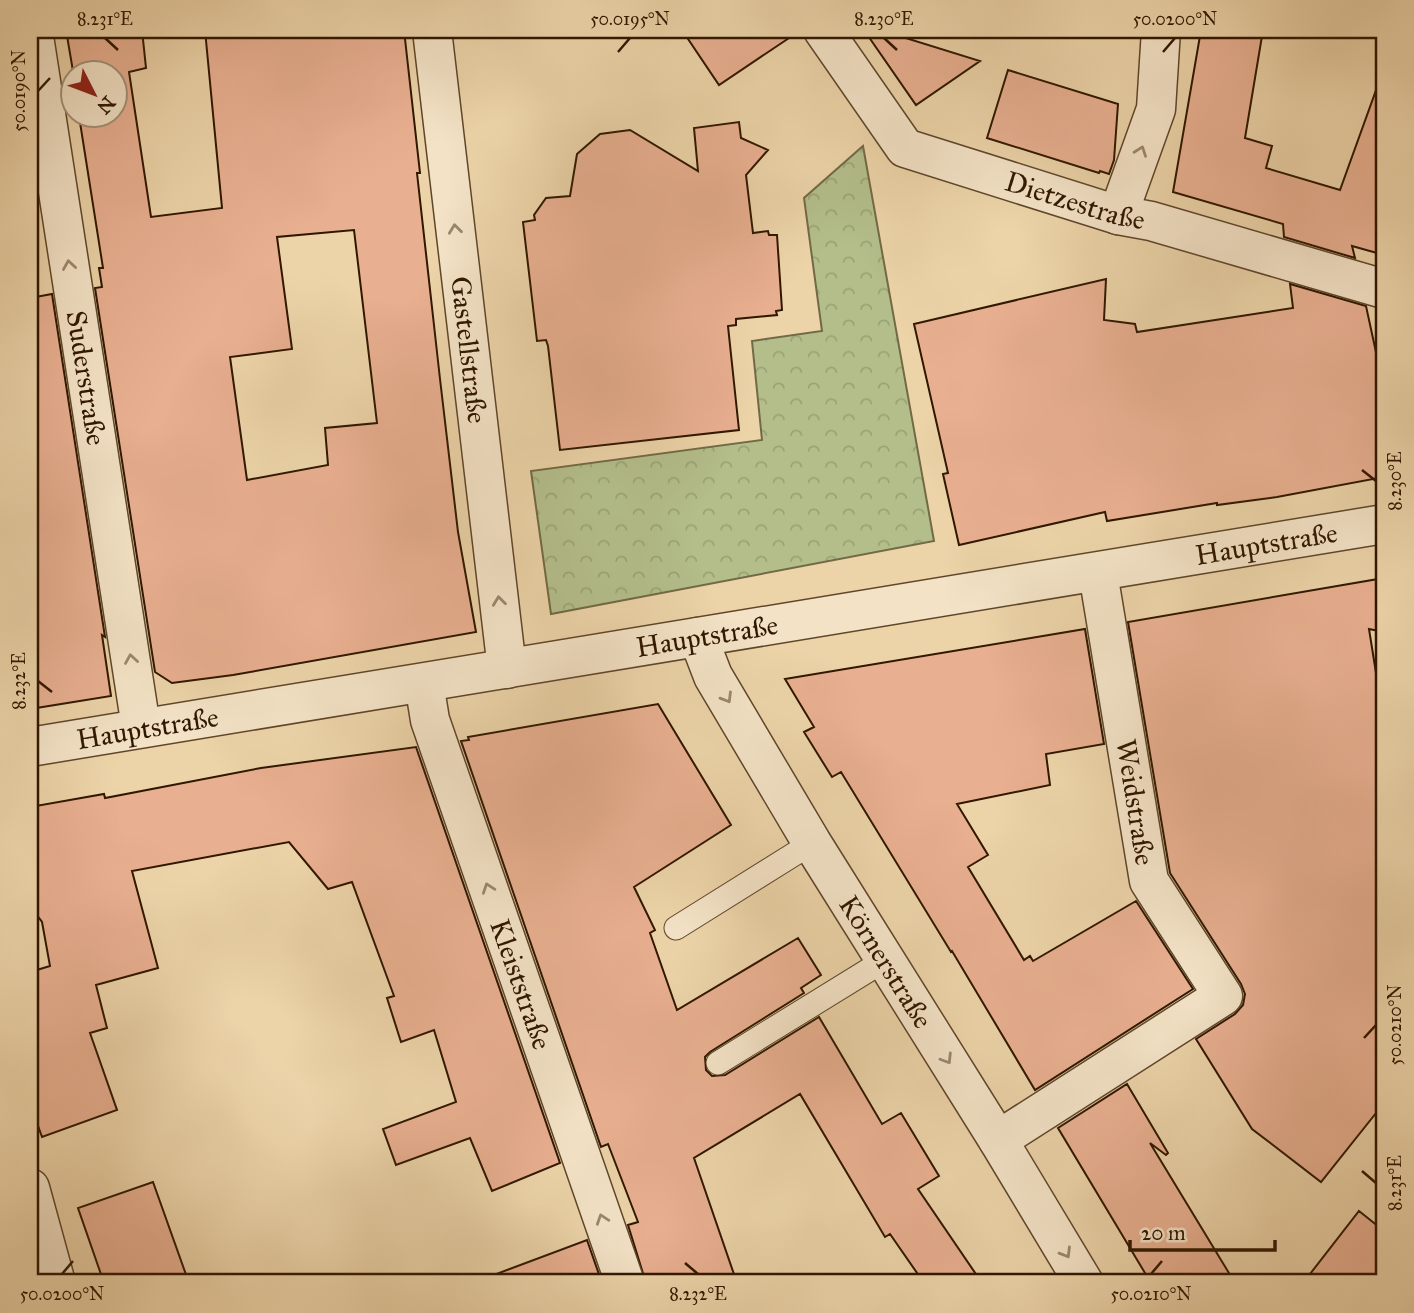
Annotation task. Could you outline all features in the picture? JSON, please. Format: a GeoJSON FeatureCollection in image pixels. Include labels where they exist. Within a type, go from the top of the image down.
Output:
{"type":"FeatureCollection","features":[{"type":"Feature","properties":{"kind":"street","name":"Suderstraße"},"geometry":{"type":"LineString","coordinates":[[33,30],[141,727]]}},
{"type":"Feature","properties":{"kind":"street","name":"Gastellstraße"},"geometry":{"type":"LineString","coordinates":[[432,30],[507,669]]}},
{"type":"Feature","properties":{"kind":"street","name":"Dietzestraße"},"geometry":{"type":"LineString","coordinates":[[823,30],[905,148],[1118,215],[1151,221],[1384,289]]}},
{"type":"Feature","properties":{"kind":"street"},"geometry":{"type":"LineString","coordinates":[[1118,215],[1156,109],[1161,30]]}},
{"type":"Feature","properties":{"kind":"street","name":"Hauptstraße"},"geometry":{"type":"LineString","coordinates":[[30,747],[1384,524]]}},
{"type":"Feature","properties":{"kind":"street","name":"Weidstraße"},"geometry":{"type":"LineString","coordinates":[[998,1140],[1223,996],[1149,881],[1098,573]]}},
{"type":"Feature","properties":{"kind":"street","name":"Körnerstraße"},"geometry":{"type":"LineString","coordinates":[[698,637],[713,676],[812,844],[998,1140],[1084,1283]]}},
{"type":"Feature","properties":{"kind":"street","name":"Kleiststraße"},"geometry":{"type":"LineString","coordinates":[[424,683],[426,707],[625,1283]]}},
{"type":"Feature","properties":{"kind":"street"},"geometry":{"type":"LineString","coordinates":[[30,1188],[57,1283]]}},
{"type":"Feature","properties":{"kind":"lane"},"geometry":{"type":"LineString","coordinates":[[676,928],[812,844]]}},
{"type":"Feature","properties":{"kind":"lane"},"geometry":{"type":"LineString","coordinates":[[718,1063],[885,960]]}},
{"type":"Feature","properties":{"kind":"green space"},"geometry":{"type":"Polygon","coordinates":[[[863,146],[934,541],[551,614],[531,471],[762,440],[752,341],[822,331],[804,198],[863,146]]]}},
{"type":"Feature","properties":{"kind":"building"},"geometry":{"type":"Polygon","coordinates":[[[66,30],[142,30],[146,68],[130,72],[130,60],[71,60],[66,30]]]}},
{"type":"Feature","properties":{"kind":"building"},"geometry":{"type":"Polygon","coordinates":[[[205,30],[404,30],[420,173],[417,173],[458,532],[476,632],[233,675],[172,683],[155,672],[95,288],[102,287],[99,268],[103,268],[81,130],[130,130],[130,79],[151,217],[222,208],[205,30]],[[354,230],[277,237],[292,349],[230,357],[247,480],[328,465],[325,428],[377,423],[354,230]]]}},
{"type":"Feature","properties":{"kind":"building"},"geometry":{"type":"Polygon","coordinates":[[[682,30],[801,30],[719,85],[682,30]]]}},
{"type":"Feature","properties":{"kind":"building"},"geometry":{"type":"Polygon","coordinates":[[[864,30],[880,30],[980,61],[916,105],[864,30]]]}},
{"type":"Feature","properties":{"kind":"building"},"geometry":{"type":"Polygon","coordinates":[[[1201,30],[1263,30],[1245,138],[1272,146],[1266,168],[1340,190],[1379,82],[1384,83],[1384,255],[1352,246],[1355,258],[1284,237],[1283,224],[1173,192],[1201,30]]]}},
{"type":"Feature","properties":{"kind":"building"},"geometry":{"type":"Polygon","coordinates":[[[1008,70],[1118,104],[1114,160],[1109,174],[987,138],[1008,70]]]}},
{"type":"Feature","properties":{"kind":"building"},"geometry":{"type":"Polygon","coordinates":[[[739,122],[741,138],[768,150],[746,175],[753,233],[768,231],[769,235],[777,235],[782,310],[776,311],[777,315],[736,319],[736,325],[728,326],[739,430],[560,450],[548,346],[546,340],[537,341],[523,222],[535,220],[534,215],[546,198],[570,196],[577,154],[600,134],[630,130],[698,171],[694,128],[739,122]]]}},
{"type":"Feature","properties":{"kind":"building"},"geometry":{"type":"Polygon","coordinates":[[[1106,279],[1104,320],[1135,324],[1137,332],[1293,308],[1290,284],[1366,306],[1384,389],[1384,477],[1277,497],[1217,503],[1107,521],[1105,512],[959,545],[943,474],[948,473],[914,324],[1106,279]]]}},
{"type":"Feature","properties":{"kind":"building"},"geometry":{"type":"Polygon","coordinates":[[[52,294],[105,637],[102,635],[111,696],[30,709],[30,298],[52,294]]]}},
{"type":"Feature","properties":{"kind":"building"},"geometry":{"type":"Polygon","coordinates":[[[1384,578],[1384,632],[1369,629],[1384,723],[1384,1103],[1321,1182],[1252,1129],[1196,1039],[1235,1014],[1243,1005],[1245,994],[1170,873],[1128,622],[1384,578]]]}},
{"type":"Feature","properties":{"kind":"building"},"geometry":{"type":"Polygon","coordinates":[[[1085,629],[1104,744],[1046,754],[1050,785],[957,804],[988,855],[968,867],[1024,960],[1030,956],[1033,961],[1136,901],[1193,989],[1035,1090],[841,772],[832,777],[804,732],[814,727],[785,679],[1085,629]]]}},
{"type":"Feature","properties":{"kind":"building"},"geometry":{"type":"Polygon","coordinates":[[[658,704],[731,825],[634,887],[655,930],[650,933],[677,1010],[798,938],[821,975],[801,988],[804,993],[710,1052],[705,1057],[706,1070],[712,1076],[725,1075],[819,1017],[882,1124],[901,1113],[939,1176],[918,1189],[982,1283],[924,1283],[890,1234],[885,1237],[800,1094],[694,1158],[737,1283],[646,1283],[628,1225],[638,1222],[608,1144],[601,1147],[461,741],[469,740],[468,737],[658,704]]]}},
{"type":"Feature","properties":{"kind":"building"},"geometry":{"type":"Polygon","coordinates":[[[416,747],[560,1163],[492,1191],[470,1138],[396,1165],[383,1129],[456,1102],[434,1030],[401,1042],[387,998],[394,996],[352,882],[328,889],[289,842],[132,871],[158,968],[96,985],[107,1028],[90,1033],[117,1110],[42,1137],[30,1103],[30,972],[50,966],[42,922],[30,906],[30,807],[104,794],[105,798],[261,768],[416,747]]]}},
{"type":"Feature","properties":{"kind":"building"},"geometry":{"type":"Polygon","coordinates":[[[1127,1084],[1168,1153],[1166,1155],[1150,1143],[1235,1283],[1151,1283],[1058,1128],[1127,1084]]]}},
{"type":"Feature","properties":{"kind":"building"},"geometry":{"type":"Polygon","coordinates":[[[153,1182],[189,1283],[104,1283],[78,1208],[153,1182]]]}},
{"type":"Feature","properties":{"kind":"building"},"geometry":{"type":"Polygon","coordinates":[[[1359,1211],[1384,1231],[1384,1283],[1303,1283],[1359,1211]]]}},
{"type":"Feature","properties":{"kind":"building"},"geometry":{"type":"Polygon","coordinates":[[[587,1240],[602,1283],[484,1283],[483,1279],[587,1240]]]}}]}
